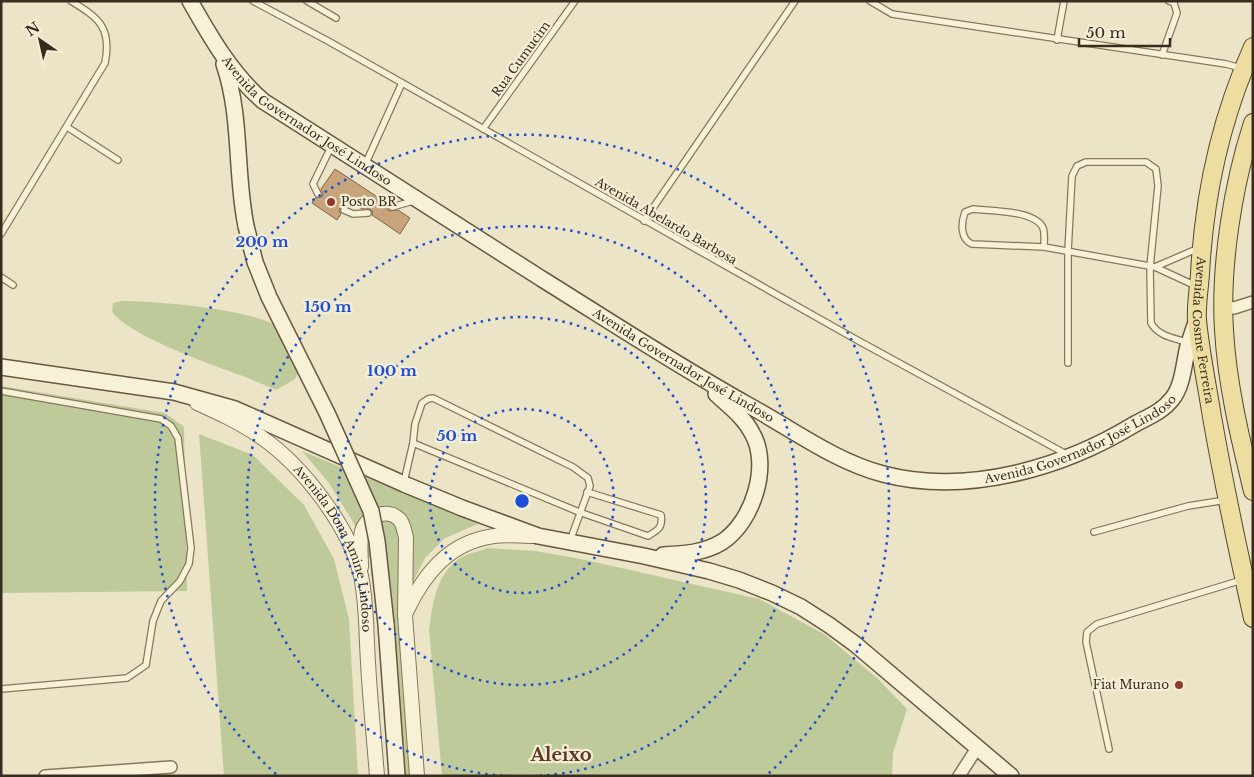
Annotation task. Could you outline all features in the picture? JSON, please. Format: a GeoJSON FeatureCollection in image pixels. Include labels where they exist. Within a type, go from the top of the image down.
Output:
{"type":"FeatureCollection","features":[{"type":"Feature","properties":{"kind":"main road","name":"Avenida Governador José Lindoso"},"geometry":{"type":"LineString","coordinates":[[190,1],[220,52],[249,89],[263,102],[699,378],[832,454],[883,474],[924,480],[970,480],[1027,470],[1070,457],[1125,431],[1165,406],[1177,392],[1197,318]]}},
{"type":"Feature","properties":{"kind":"main road","name":"Avenida Cosme Ferreira"},"geometry":{"type":"LineString","coordinates":[[1253,47],[1231,104],[1209,190],[1201,247],[1197,318],[1226,500],[1253,618]]}},
{"type":"Feature","properties":{"kind":"main road"},"geometry":{"type":"LineString","coordinates":[[220,52],[231,88],[238,130],[242,208],[255,262],[269,297],[327,413],[371,511],[377,542],[386,624],[397,776]]}},
{"type":"Feature","properties":{"kind":"main road","name":"Avenida Cosme Ferreira"},"geometry":{"type":"LineString","coordinates":[[1253,123],[1241,166],[1235,198],[1227,254],[1224,306],[1224,331],[1233,400],[1253,491]]}},
{"type":"Feature","properties":{"kind":"main road"},"geometry":{"type":"LineString","coordinates":[[1,367],[174,392],[235,409],[404,484],[538,536],[644,556],[709,571],[772,593],[801,607],[855,644],[1011,776]]}},
{"type":"Feature","properties":{"kind":"main road"},"geometry":{"type":"LineString","coordinates":[[644,556],[690,554],[723,541],[737,528],[757,491],[760,457],[753,434],[735,411],[699,378]]}},
{"type":"Feature","properties":{"kind":"street"},"geometry":{"type":"LineString","coordinates":[[1224,306],[1234,308],[1253,302]]}},
{"type":"Feature","properties":{"kind":"street","name":"Avenida Dona Amine Lindoso"},"geometry":{"type":"LineString","coordinates":[[174,392],[233,420],[261,437],[279,451],[324,501],[348,541],[361,575],[365,607],[376,776]]}},
{"type":"Feature","properties":{"kind":"street"},"geometry":{"type":"LineString","coordinates":[[361,575],[362,532],[366,523],[373,517],[383,513],[391,514],[399,519],[406,538],[405,615],[417,776]]}},
{"type":"Feature","properties":{"kind":"street"},"geometry":{"type":"LineString","coordinates":[[405,615],[422,582],[438,563],[462,546],[494,536],[538,536]]}},
{"type":"Feature","properties":{"kind":"street"},"geometry":{"type":"LineString","coordinates":[[959,776],[977,748]]}},
{"type":"Feature","properties":{"kind":"street"},"geometry":{"type":"LineString","coordinates":[[45,776],[171,767]]}},
{"type":"Feature","properties":{"kind":"lane"},"geometry":{"type":"LineString","coordinates":[[1,234],[105,63],[108,50],[107,36],[90,12],[71,1]]}},
{"type":"Feature","properties":{"kind":"lane","name":"Avenida Abelardo Barbosa"},"geometry":{"type":"LineString","coordinates":[[253,1],[857,340],[1070,457]]}},
{"type":"Feature","properties":{"kind":"lane"},"geometry":{"type":"LineString","coordinates":[[307,1],[336,18]]}},
{"type":"Feature","properties":{"kind":"lane","name":"Rua Cumucim"},"geometry":{"type":"LineString","coordinates":[[483,129],[575,1]]}},
{"type":"Feature","properties":{"kind":"lane"},"geometry":{"type":"LineString","coordinates":[[644,221],[795,1]]}},
{"type":"Feature","properties":{"kind":"lane"},"geometry":{"type":"LineString","coordinates":[[870,1],[892,14],[1226,64],[1243,69]]}},
{"type":"Feature","properties":{"kind":"lane"},"geometry":{"type":"LineString","coordinates":[[1057,40],[1064,1]]}},
{"type":"Feature","properties":{"kind":"lane"},"geometry":{"type":"LineString","coordinates":[[1162,55],[1177,13],[1174,3],[1169,1]]}},
{"type":"Feature","properties":{"kind":"lane"},"geometry":{"type":"LineString","coordinates":[[365,166],[402,83]]}},
{"type":"Feature","properties":{"kind":"lane"},"geometry":{"type":"LineString","coordinates":[[67,127],[118,160]]}},
{"type":"Feature","properties":{"kind":"lane"},"geometry":{"type":"LineString","coordinates":[[318,194],[313,184],[332,145]]}},
{"type":"Feature","properties":{"kind":"lane"},"geometry":{"type":"LineString","coordinates":[[1068,364],[1068,251],[1072,176],[1077,166],[1086,162],[1146,162],[1156,169],[1158,186],[1151,323],[1155,331],[1160,334],[1189,343]]}},
{"type":"Feature","properties":{"kind":"lane"},"geometry":{"type":"LineString","coordinates":[[392,207],[418,200]]}},
{"type":"Feature","properties":{"kind":"lane"},"geometry":{"type":"LineString","coordinates":[[1044,247],[1044,229],[1038,221],[1028,216],[973,209],[965,212],[962,219],[963,236],[966,242],[972,244],[1044,247],[1153,267],[1199,288]]}},
{"type":"Feature","properties":{"kind":"lane"},"geometry":{"type":"LineString","coordinates":[[344,210],[354,214],[368,213]]}},
{"type":"Feature","properties":{"kind":"lane"},"geometry":{"type":"LineString","coordinates":[[1153,267],[1201,247]]}},
{"type":"Feature","properties":{"kind":"lane"},"geometry":{"type":"LineString","coordinates":[[1,277],[13,285]]}},
{"type":"Feature","properties":{"kind":"lane"},"geometry":{"type":"LineString","coordinates":[[1,391],[161,419],[171,426],[178,438],[191,548],[189,564],[180,581],[161,601],[153,621],[146,665],[138,672],[127,678],[1,689]]}},
{"type":"Feature","properties":{"kind":"lane"},"geometry":{"type":"LineString","coordinates":[[404,484],[413,444],[415,424],[422,403],[433,398],[573,467],[588,478],[590,486],[570,542]]}},
{"type":"Feature","properties":{"kind":"lane"},"geometry":{"type":"LineString","coordinates":[[413,444],[580,512],[648,536],[658,530],[662,523],[661,515],[587,492]]}},
{"type":"Feature","properties":{"kind":"lane"},"geometry":{"type":"LineString","coordinates":[[1094,532],[1188,506],[1226,500]]}},
{"type":"Feature","properties":{"kind":"lane"},"geometry":{"type":"LineString","coordinates":[[1109,749],[1086,642],[1087,632],[1097,624],[1244,580]]}},
{"type":"Feature","properties":{"kind":"green space"},"geometry":{"type":"Polygon","coordinates":[[[122,301],[182,305],[252,317],[271,323],[283,330],[305,357],[295,379],[276,390],[151,339],[120,320],[112,311],[113,303],[122,301]]]}},
{"type":"Feature","properties":{"kind":"green space"},"geometry":{"type":"Polygon","coordinates":[[[1,386],[165,413],[184,427],[187,591],[1,593],[1,386]]]}},
{"type":"Feature","properties":{"kind":"green space"},"geometry":{"type":"Polygon","coordinates":[[[199,434],[253,455],[304,505],[334,559],[349,619],[358,776],[224,776],[199,434]]]}},
{"type":"Feature","properties":{"kind":"green space"},"geometry":{"type":"Polygon","coordinates":[[[302,451],[478,524],[445,538],[425,558],[408,592],[416,776],[392,776],[380,608],[372,563],[353,522],[329,483],[302,451]]]}},
{"type":"Feature","properties":{"kind":"green space"},"geometry":{"type":"Polygon","coordinates":[[[488,548],[535,551],[581,559],[759,599],[824,634],[877,678],[907,709],[893,753],[892,776],[442,776],[429,630],[434,599],[441,580],[453,563],[462,557],[488,548]]]}},
{"type":"Feature","properties":{"kind":"building","name":"Posto BR"},"geometry":{"type":"Polygon","coordinates":[[[335,169],[388,204],[387,208],[389,211],[398,210],[410,218],[400,234],[372,215],[373,212],[370,209],[362,209],[350,201],[347,206],[343,205],[340,208],[341,214],[337,220],[312,203],[315,198],[322,197],[321,189],[335,169]]]}},
{"type":"Feature","properties":{"kind":"place","name":"Posto BR"},"geometry":{"type":"Point","coordinates":[331,202]}},
{"type":"Feature","properties":{"kind":"place","name":"Fiat Murano"},"geometry":{"type":"Point","coordinates":[1179,685]}},
{"type":"Feature","properties":{"kind":"district","name":"Aleixo"},"geometry":{"type":"Point","coordinates":[561,755]}}]}
